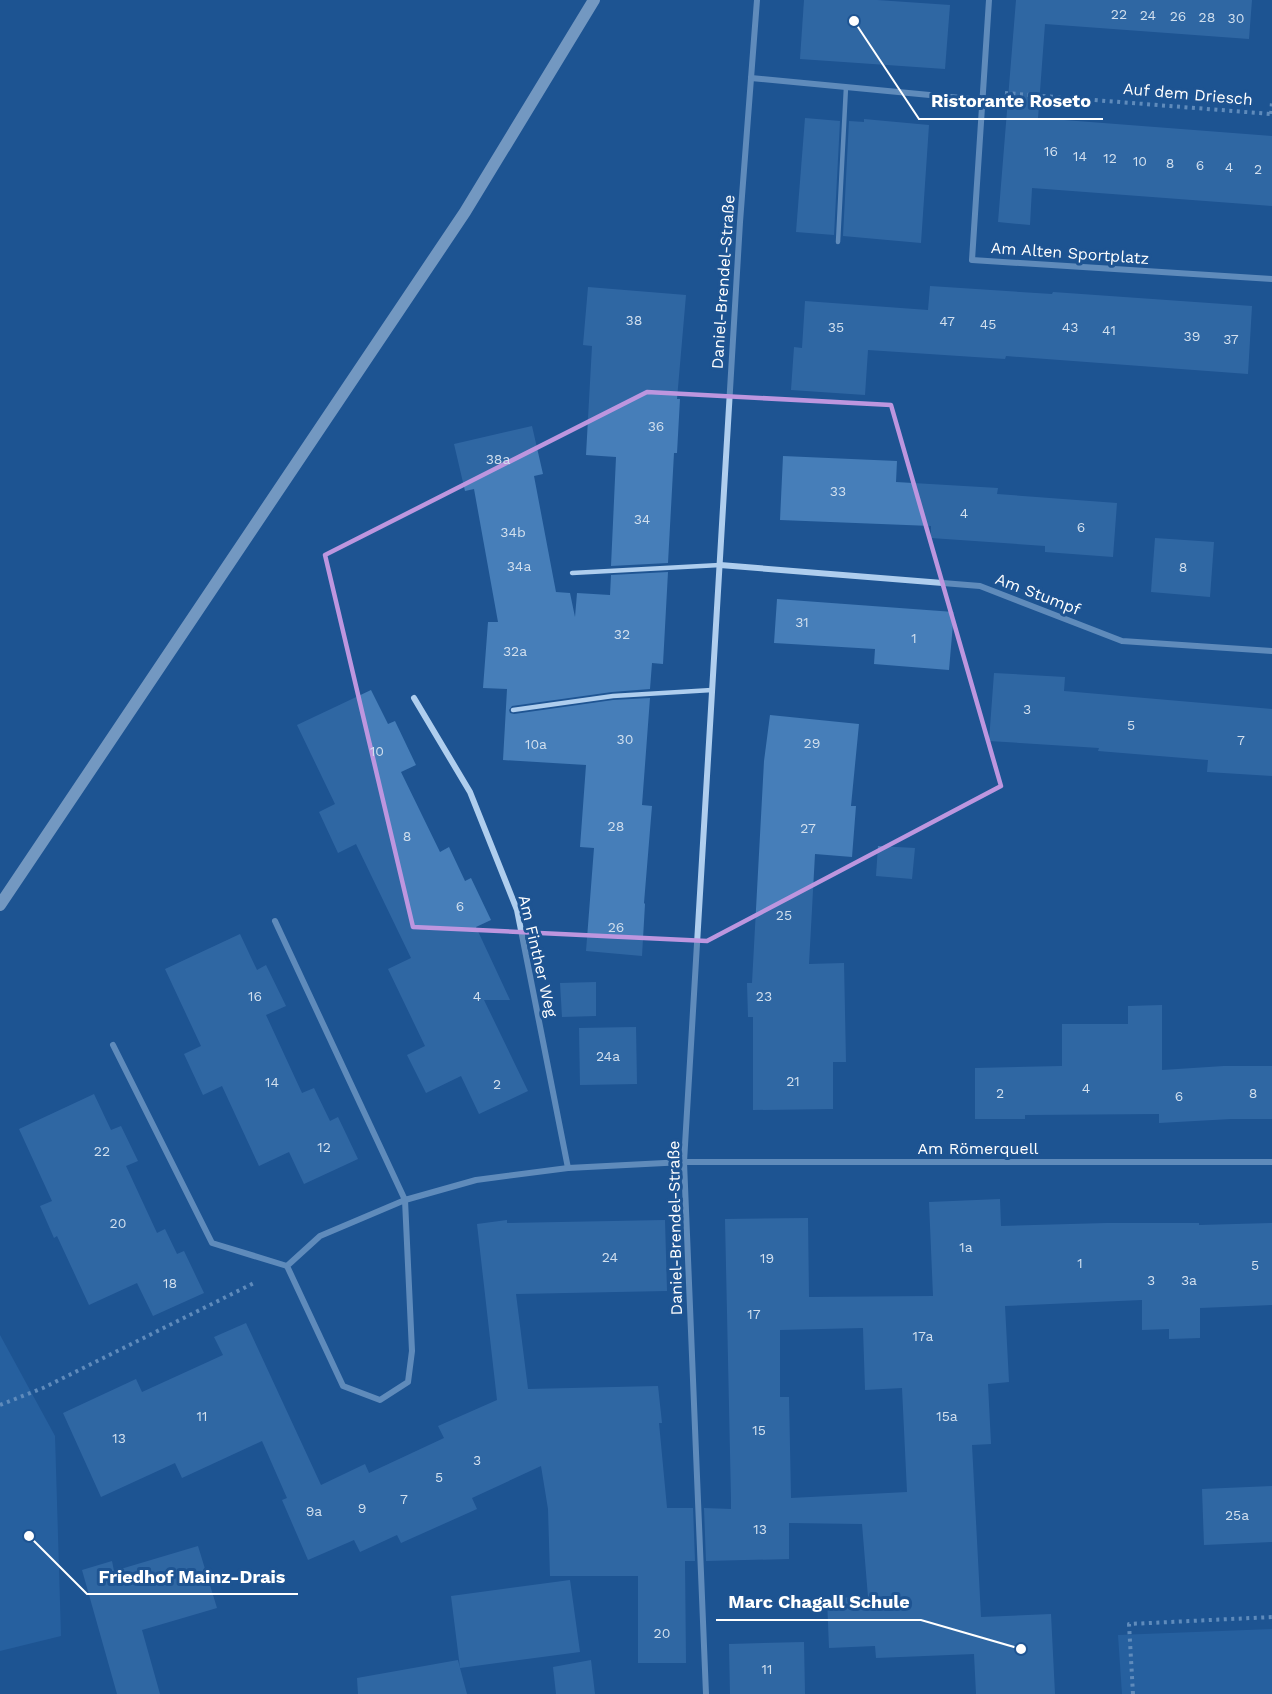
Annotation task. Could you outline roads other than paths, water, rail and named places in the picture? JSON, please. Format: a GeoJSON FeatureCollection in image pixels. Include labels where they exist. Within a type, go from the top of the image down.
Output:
{"type":"FeatureCollection","features":[{"type":"Feature","properties":{"kind":"main road"},"geometry":{"type":"LineString","coordinates":[[0,905],[465,212],[594,0]]}},
{"type":"Feature","properties":{"kind":"street","name":"Daniel-Brendel-Straße"},"geometry":{"type":"LineString","coordinates":[[706,1694],[684,1162],[740,222],[757,0]]}},
{"type":"Feature","properties":{"kind":"street"},"geometry":{"type":"LineString","coordinates":[[751,78],[982,100],[989,0]]}},
{"type":"Feature","properties":{"kind":"street","name":"Am Alten Sportplatz"},"geometry":{"type":"LineString","coordinates":[[982,100],[972,260],[1272,279]]}},
{"type":"Feature","properties":{"kind":"street","name":"Am Stumpf"},"geometry":{"type":"LineString","coordinates":[[720,565],[981,586],[1122,641],[1272,651]]}},
{"type":"Feature","properties":{"kind":"street","name":"Am Finther Weg"},"geometry":{"type":"LineString","coordinates":[[414,698],[470,792],[517,910],[568,1168]]}},
{"type":"Feature","properties":{"kind":"street"},"geometry":{"type":"LineString","coordinates":[[113,1045],[212,1243],[287,1266],[343,1386],[380,1400],[408,1382],[412,1351],[405,1200],[275,921]]}},
{"type":"Feature","properties":{"kind":"street"},"geometry":{"type":"LineString","coordinates":[[287,1266],[320,1236],[405,1200],[476,1180],[568,1168],[684,1162]]}},
{"type":"Feature","properties":{"kind":"street","name":"Am Römerquell"},"geometry":{"type":"LineString","coordinates":[[684,1162],[1272,1162]]}},
{"type":"Feature","properties":{"kind":"lane"},"geometry":{"type":"LineString","coordinates":[[838,242],[846,87]]}},
{"type":"Feature","properties":{"kind":"lane"},"geometry":{"type":"LineString","coordinates":[[572,573],[720,565]]}},
{"type":"Feature","properties":{"kind":"lane"},"geometry":{"type":"LineString","coordinates":[[513,710],[613,696],[712,690]]}},
{"type":"Feature","properties":{"kind":"place","name":"Ristorante Roseto"},"geometry":{"type":"Point","coordinates":[854,21]}},
{"type":"Feature","properties":{"kind":"place","name":"Friedhof Mainz-Drais"},"geometry":{"type":"Point","coordinates":[29,1536]}},
{"type":"Feature","properties":{"kind":"place","name":"Marc Chagall Schule"},"geometry":{"type":"Point","coordinates":[1021,1649]}}]}
